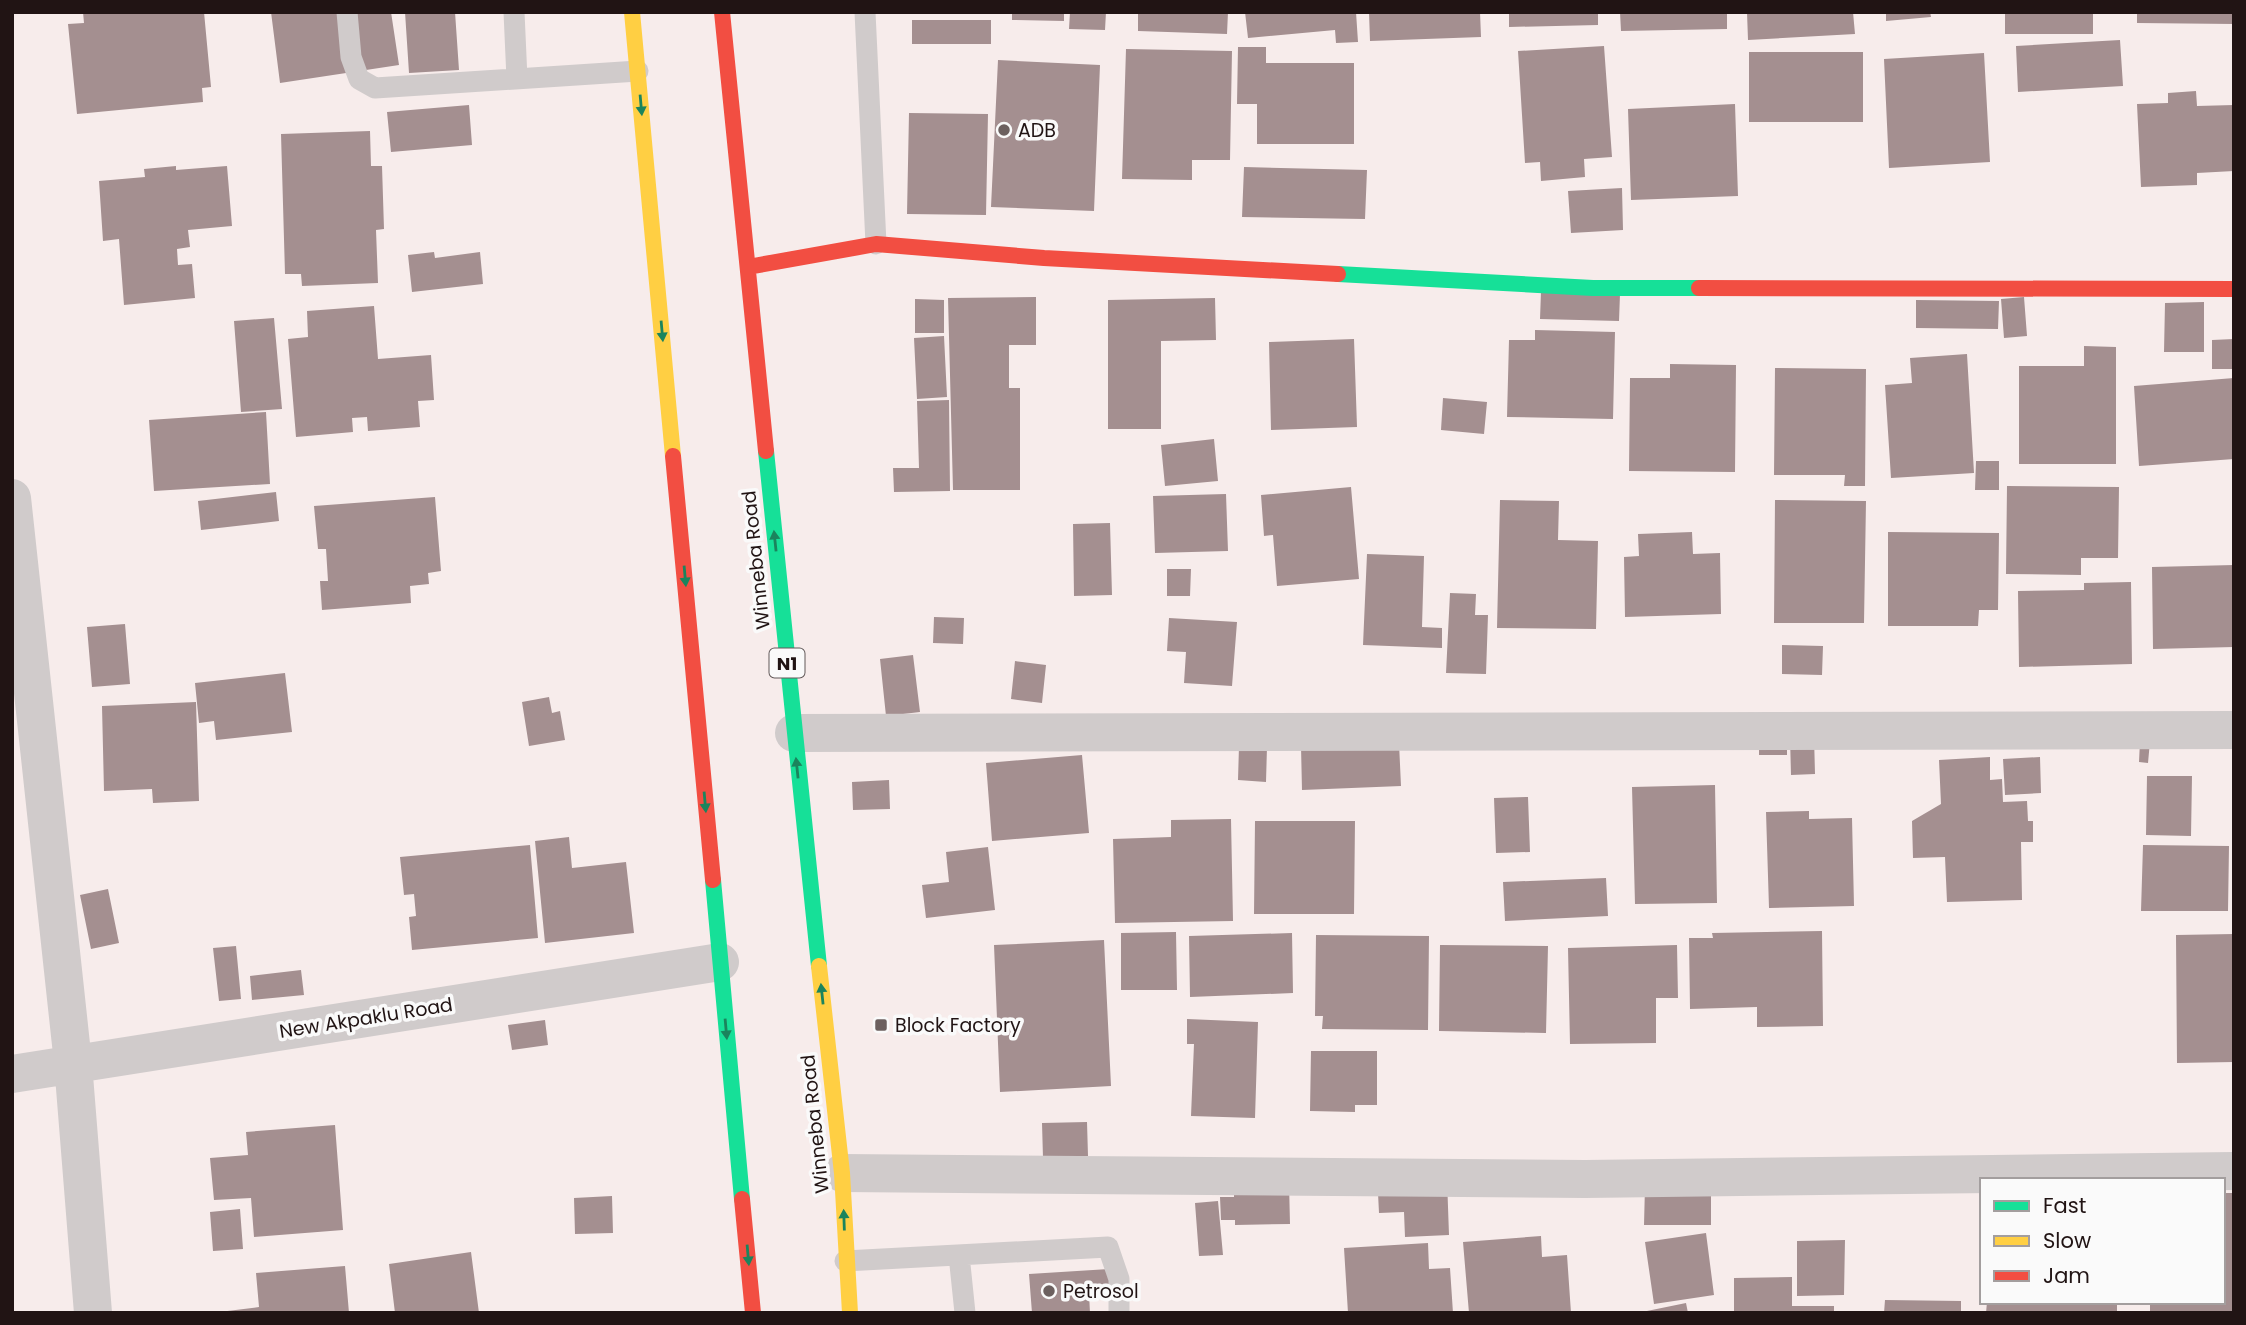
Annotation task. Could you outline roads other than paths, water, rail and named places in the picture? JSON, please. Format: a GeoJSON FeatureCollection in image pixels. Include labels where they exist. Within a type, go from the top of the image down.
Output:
{"type":"FeatureCollection","features":[{"type":"Feature","properties":{"kind":"main road"},"geometry":{"type":"LineString","coordinates":[[632,12],[753,1313]]}},
{"type":"Feature","properties":{"kind":"main road","name":"Winneba Road"},"geometry":{"type":"LineString","coordinates":[[722,12],[794,733],[842,1173],[850,1313]]}},
{"type":"Feature","properties":{"kind":"main road"},"geometry":{"type":"LineString","coordinates":[[748,267],[876,244],[1044,258],[1592,288],[2234,289]]}},
{"type":"Feature","properties":{"kind":"street"},"geometry":{"type":"LineString","coordinates":[[12,499],[73,1063],[93,1313]]}},
{"type":"Feature","properties":{"kind":"street"},"geometry":{"type":"LineString","coordinates":[[794,733],[2234,730]]}},
{"type":"Feature","properties":{"kind":"street","name":"New Akpaklu Road"},"geometry":{"type":"LineString","coordinates":[[12,1074],[720,962]]}},
{"type":"Feature","properties":{"kind":"street"},"geometry":{"type":"LineString","coordinates":[[842,1173],[1585,1179],[2234,1171]]}},
{"type":"Feature","properties":{"kind":"lane"},"geometry":{"type":"LineString","coordinates":[[347,12],[351,57],[359,79],[375,88],[638,71]]}},
{"type":"Feature","properties":{"kind":"lane"},"geometry":{"type":"LineString","coordinates":[[514,12],[517,79]]}},
{"type":"Feature","properties":{"kind":"lane"},"geometry":{"type":"LineString","coordinates":[[865,12],[876,244]]}},
{"type":"Feature","properties":{"kind":"lane"},"geometry":{"type":"LineString","coordinates":[[845,1261],[1108,1247],[1119,1279],[1119,1313]]}},
{"type":"Feature","properties":{"kind":"lane"},"geometry":{"type":"LineString","coordinates":[[959,1255],[965,1313]]}},
{"type":"Feature","properties":{"kind":"place","name":"ADB"},"geometry":{"type":"Point","coordinates":[1004,130]}},
{"type":"Feature","properties":{"kind":"place","name":"Block Factory"},"geometry":{"type":"Point","coordinates":[881,1025]}},
{"type":"Feature","properties":{"kind":"place","name":"Petrosol"},"geometry":{"type":"Point","coordinates":[1049,1291]}}]}
